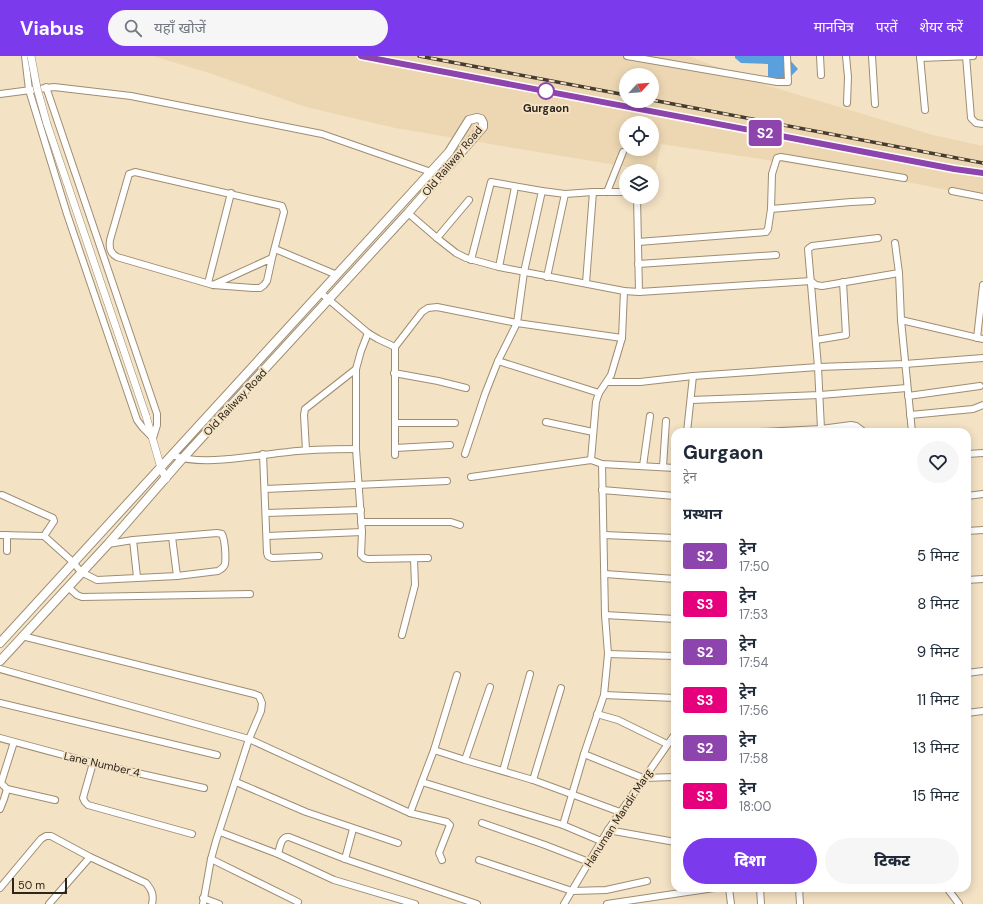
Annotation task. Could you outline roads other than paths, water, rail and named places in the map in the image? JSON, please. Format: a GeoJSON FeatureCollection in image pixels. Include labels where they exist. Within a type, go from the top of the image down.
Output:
{"type":"FeatureCollection","features":[{"type":"Feature","properties":{"kind":"main road","name":"Old Railway Road"},"geometry":{"type":"LineString","coordinates":[[0,643],[449,152],[470,120],[477,118],[481,119],[483,127],[408,213],[182,459],[108,544],[0,660]]}},
{"type":"Feature","properties":{"kind":"street"},"geometry":{"type":"LineString","coordinates":[[25,56],[29,90],[67,214],[137,420],[153,438]]}},
{"type":"Feature","properties":{"kind":"street"},"geometry":{"type":"LineString","coordinates":[[31,56],[37,88],[47,124],[146,416],[161,468],[166,479]]}},
{"type":"Feature","properties":{"kind":"street"},"geometry":{"type":"LineString","coordinates":[[627,56],[777,82],[788,82],[787,56]]}},
{"type":"Feature","properties":{"kind":"street"},"geometry":{"type":"LineString","coordinates":[[820,56],[821,75]]}},
{"type":"Feature","properties":{"kind":"street"},"geometry":{"type":"LineString","coordinates":[[846,56],[848,77],[847,103]]}},
{"type":"Feature","properties":{"kind":"street"},"geometry":{"type":"LineString","coordinates":[[872,56],[875,104]]}},
{"type":"Feature","properties":{"kind":"street"},"geometry":{"type":"LineString","coordinates":[[966,56],[971,118],[976,123],[983,124]]}},
{"type":"Feature","properties":{"kind":"street"},"geometry":{"type":"LineString","coordinates":[[925,110],[920,57],[973,56]]}},
{"type":"Feature","properties":{"kind":"street"},"geometry":{"type":"LineString","coordinates":[[46,87],[157,414],[157,425],[153,438]]}},
{"type":"Feature","properties":{"kind":"street"},"geometry":{"type":"LineString","coordinates":[[0,94],[46,87],[131,96],[322,134],[430,172]]}},
{"type":"Feature","properties":{"kind":"street"},"geometry":{"type":"LineString","coordinates":[[607,192],[621,156]]}},
{"type":"Feature","properties":{"kind":"street"},"geometry":{"type":"LineString","coordinates":[[638,242],[765,232],[768,229],[771,209],[772,174],[777,158],[781,156],[904,178]]}},
{"type":"Feature","properties":{"kind":"street"},"geometry":{"type":"LineString","coordinates":[[135,172],[231,193],[281,205],[283,208],[284,212],[272,258],[268,282],[260,288],[210,284],[117,257],[112,254],[109,248],[129,174],[135,172]]}},
{"type":"Feature","properties":{"kind":"street"},"geometry":{"type":"LineString","coordinates":[[471,260],[491,182],[565,194],[619,192]]}},
{"type":"Feature","properties":{"kind":"street"},"geometry":{"type":"LineString","coordinates":[[499,267],[515,187]]}},
{"type":"Feature","properties":{"kind":"street"},"geometry":{"type":"LineString","coordinates":[[465,454],[485,394],[498,361],[517,323],[524,272],[542,191]]}},
{"type":"Feature","properties":{"kind":"street"},"geometry":{"type":"LineString","coordinates":[[586,283],[593,192]]}},
{"type":"Feature","properties":{"kind":"street"},"geometry":{"type":"LineString","coordinates":[[952,192],[983,197]]}},
{"type":"Feature","properties":{"kind":"street"},"geometry":{"type":"LineString","coordinates":[[210,284],[231,193]]}},
{"type":"Feature","properties":{"kind":"street"},"geometry":{"type":"LineString","coordinates":[[547,277],[565,194]]}},
{"type":"Feature","properties":{"kind":"street"},"geometry":{"type":"LineString","coordinates":[[437,238],[470,200]]}},
{"type":"Feature","properties":{"kind":"street"},"geometry":{"type":"LineString","coordinates":[[771,209],[872,201]]}},
{"type":"Feature","properties":{"kind":"street"},"geometry":{"type":"LineString","coordinates":[[637,204],[639,292]]}},
{"type":"Feature","properties":{"kind":"street"},"geometry":{"type":"LineString","coordinates":[[408,213],[456,253],[471,260],[547,277],[624,291],[639,292],[811,281],[816,285],[822,286],[899,273]]}},
{"type":"Feature","properties":{"kind":"street"},"geometry":{"type":"LineString","coordinates":[[821,428],[816,340],[807,252],[810,247],[878,238]]}},
{"type":"Feature","properties":{"kind":"street"},"geometry":{"type":"LineString","coordinates":[[895,243],[899,273],[901,320],[912,428]]}},
{"type":"Feature","properties":{"kind":"street"},"geometry":{"type":"LineString","coordinates":[[275,250],[337,275]]}},
{"type":"Feature","properties":{"kind":"street"},"geometry":{"type":"LineString","coordinates":[[638,264],[776,255]]}},
{"type":"Feature","properties":{"kind":"street"},"geometry":{"type":"LineString","coordinates":[[210,284],[272,258]]}},
{"type":"Feature","properties":{"kind":"street"},"geometry":{"type":"LineString","coordinates":[[816,340],[846,336],[843,282]]}},
{"type":"Feature","properties":{"kind":"street"},"geometry":{"type":"LineString","coordinates":[[901,320],[980,339],[983,285]]}},
{"type":"Feature","properties":{"kind":"street"},"geometry":{"type":"LineString","coordinates":[[591,460],[596,402],[599,393],[608,382],[611,375],[622,338],[624,291]]}},
{"type":"Feature","properties":{"kind":"street"},"geometry":{"type":"LineString","coordinates":[[321,293],[368,333],[395,347]]}},
{"type":"Feature","properties":{"kind":"street"},"geometry":{"type":"LineString","coordinates":[[450,445],[395,451],[395,347],[422,312],[428,308],[438,307],[517,323],[622,338]]}},
{"type":"Feature","properties":{"kind":"street"},"geometry":{"type":"LineString","coordinates":[[368,333],[360,351],[356,370],[356,449],[362,522],[361,555],[368,559],[428,558]]}},
{"type":"Feature","properties":{"kind":"street"},"geometry":{"type":"LineString","coordinates":[[608,382],[640,382],[693,376],[818,367],[905,364],[983,358]]}},
{"type":"Feature","properties":{"kind":"street"},"geometry":{"type":"LineString","coordinates":[[498,361],[599,393]]}},
{"type":"Feature","properties":{"kind":"street"},"geometry":{"type":"LineString","coordinates":[[306,450],[305,409],[356,370]]}},
{"type":"Feature","properties":{"kind":"street"},"geometry":{"type":"LineString","coordinates":[[394,373],[466,388]]}},
{"type":"Feature","properties":{"kind":"street"},"geometry":{"type":"LineString","coordinates":[[688,428],[693,376]]}},
{"type":"Feature","properties":{"kind":"street"},"geometry":{"type":"LineString","coordinates":[[908,396],[980,386]]}},
{"type":"Feature","properties":{"kind":"street"},"geometry":{"type":"LineString","coordinates":[[691,400],[820,395],[907,388]]}},
{"type":"Feature","properties":{"kind":"street"},"geometry":{"type":"LineString","coordinates":[[910,415],[973,409],[983,405]]}},
{"type":"Feature","properties":{"kind":"street"},"geometry":{"type":"LineString","coordinates":[[643,466],[650,416]]}},
{"type":"Feature","properties":{"kind":"street"},"geometry":{"type":"LineString","coordinates":[[662,467],[666,421]]}},
{"type":"Feature","properties":{"kind":"street"},"geometry":{"type":"LineString","coordinates":[[546,422],[593,432]]}},
{"type":"Feature","properties":{"kind":"street"},"geometry":{"type":"LineString","coordinates":[[395,423],[455,423]]}},
{"type":"Feature","properties":{"kind":"street"},"geometry":{"type":"LineString","coordinates":[[833,428],[856,426],[859,428]]}},
{"type":"Feature","properties":{"kind":"street"},"geometry":{"type":"LineString","coordinates":[[172,455],[182,459],[218,460],[306,450],[356,449]]}},
{"type":"Feature","properties":{"kind":"street"},"geometry":{"type":"LineString","coordinates":[[971,454],[983,453]]}},
{"type":"Feature","properties":{"kind":"street"},"geometry":{"type":"LineString","coordinates":[[264,454],[268,556],[272,558],[319,556]]}},
{"type":"Feature","properties":{"kind":"street"},"geometry":{"type":"LineString","coordinates":[[471,477],[591,460],[602,464],[671,468]]}},
{"type":"Feature","properties":{"kind":"street"},"geometry":{"type":"LineString","coordinates":[[562,825],[604,695],[608,654],[605,615],[602,464]]}},
{"type":"Feature","properties":{"kind":"street"},"geometry":{"type":"LineString","coordinates":[[265,489],[447,480]]}},
{"type":"Feature","properties":{"kind":"street"},"geometry":{"type":"LineString","coordinates":[[602,490],[671,496]]}},
{"type":"Feature","properties":{"kind":"street"},"geometry":{"type":"LineString","coordinates":[[971,496],[983,494]]}},
{"type":"Feature","properties":{"kind":"street"},"geometry":{"type":"LineString","coordinates":[[2,495],[53,518],[54,521],[44,536]]}},
{"type":"Feature","properties":{"kind":"street"},"geometry":{"type":"LineString","coordinates":[[266,513],[361,510]]}},
{"type":"Feature","properties":{"kind":"street"},"geometry":{"type":"LineString","coordinates":[[362,522],[450,522],[460,525]]}},
{"type":"Feature","properties":{"kind":"street"},"geometry":{"type":"LineString","coordinates":[[971,531],[983,530]]}},
{"type":"Feature","properties":{"kind":"street"},"geometry":{"type":"LineString","coordinates":[[267,536],[362,532]]}},
{"type":"Feature","properties":{"kind":"street"},"geometry":{"type":"LineString","coordinates":[[0,535],[44,536],[73,562],[81,572],[97,580],[177,576],[218,571],[223,568],[225,564],[224,539],[222,534],[217,533],[133,540],[108,544]]}},
{"type":"Feature","properties":{"kind":"street"},"geometry":{"type":"LineString","coordinates":[[7,535],[7,551]]}},
{"type":"Feature","properties":{"kind":"street"},"geometry":{"type":"LineString","coordinates":[[604,535],[671,538]]}},
{"type":"Feature","properties":{"kind":"street"},"geometry":{"type":"LineString","coordinates":[[172,537],[177,576]]}},
{"type":"Feature","properties":{"kind":"street"},"geometry":{"type":"LineString","coordinates":[[133,540],[137,577]]}},
{"type":"Feature","properties":{"kind":"street"},"geometry":{"type":"LineString","coordinates":[[402,635],[415,585],[414,559]]}},
{"type":"Feature","properties":{"kind":"street"},"geometry":{"type":"LineString","coordinates":[[605,574],[671,579]]}},
{"type":"Feature","properties":{"kind":"street"},"geometry":{"type":"LineString","coordinates":[[971,580],[983,579]]}},
{"type":"Feature","properties":{"kind":"street"},"geometry":{"type":"LineString","coordinates":[[68,587],[82,598],[250,594]]}},
{"type":"Feature","properties":{"kind":"street"},"geometry":{"type":"LineString","coordinates":[[605,615],[671,618]]}},
{"type":"Feature","properties":{"kind":"street"},"geometry":{"type":"LineString","coordinates":[[22,636],[259,696],[262,703],[261,711],[249,738],[211,859],[203,901],[219,904]]}},
{"type":"Feature","properties":{"kind":"street"},"geometry":{"type":"LineString","coordinates":[[608,654],[671,656]]}},
{"type":"Feature","properties":{"kind":"street"},"geometry":{"type":"LineString","coordinates":[[0,669],[249,738],[410,813],[447,822],[449,824],[439,853],[442,860]]}},
{"type":"Feature","properties":{"kind":"street"},"geometry":{"type":"LineString","coordinates":[[971,672],[983,671]]}},
{"type":"Feature","properties":{"kind":"street"},"geometry":{"type":"LineString","coordinates":[[503,772],[530,674]]}},
{"type":"Feature","properties":{"kind":"street"},"geometry":{"type":"LineString","coordinates":[[410,813],[434,750],[457,675]]}},
{"type":"Feature","properties":{"kind":"street"},"geometry":{"type":"LineString","coordinates":[[465,760],[490,687]]}},
{"type":"Feature","properties":{"kind":"street"},"geometry":{"type":"LineString","coordinates":[[533,780],[561,688]]}},
{"type":"Feature","properties":{"kind":"street"},"geometry":{"type":"LineString","coordinates":[[604,695],[671,698]]}},
{"type":"Feature","properties":{"kind":"street"},"geometry":{"type":"LineString","coordinates":[[0,703],[217,755]]}},
{"type":"Feature","properties":{"kind":"street"},"geometry":{"type":"LineString","coordinates":[[971,712],[983,711]]}},
{"type":"Feature","properties":{"kind":"street"},"geometry":{"type":"LineString","coordinates":[[597,714],[618,720],[667,744]]}},
{"type":"Feature","properties":{"kind":"street","name":"Lane Number 4"},"geometry":{"type":"LineString","coordinates":[[0,738],[93,763],[204,788]]}},
{"type":"Feature","properties":{"kind":"street","name":"Hanuman Mandir Marg"},"geometry":{"type":"LineString","coordinates":[[564,904],[608,830],[671,739]]}},
{"type":"Feature","properties":{"kind":"street"},"geometry":{"type":"LineString","coordinates":[[14,742],[1,783],[7,789],[55,800]]}},
{"type":"Feature","properties":{"kind":"street"},"geometry":{"type":"LineString","coordinates":[[434,750],[533,780],[620,812]]}},
{"type":"Feature","properties":{"kind":"street"},"geometry":{"type":"LineString","coordinates":[[584,754],[643,778],[671,777]]}},
{"type":"Feature","properties":{"kind":"street"},"geometry":{"type":"LineString","coordinates":[[93,763],[83,798],[88,805],[192,834]]}},
{"type":"Feature","properties":{"kind":"street"},"geometry":{"type":"LineString","coordinates":[[236,782],[306,812],[398,843]]}},
{"type":"Feature","properties":{"kind":"street"},"geometry":{"type":"LineString","coordinates":[[422,782],[562,825],[601,841]]}},
{"type":"Feature","properties":{"kind":"street"},"geometry":{"type":"LineString","coordinates":[[0,809],[7,789]]}},
{"type":"Feature","properties":{"kind":"street"},"geometry":{"type":"LineString","coordinates":[[482,823],[589,862]]}},
{"type":"Feature","properties":{"kind":"street"},"geometry":{"type":"LineString","coordinates":[[345,859],[353,829]]}},
{"type":"Feature","properties":{"kind":"street"},"geometry":{"type":"LineString","coordinates":[[608,830],[671,841]]}},
{"type":"Feature","properties":{"kind":"street"},"geometry":{"type":"LineString","coordinates":[[220,832],[278,854],[334,880],[415,904]]}},
{"type":"Feature","properties":{"kind":"street"},"geometry":{"type":"LineString","coordinates":[[0,888],[40,839],[46,836],[51,836],[90,857],[146,883],[152,890],[152,904]]}},
{"type":"Feature","properties":{"kind":"street"},"geometry":{"type":"LineString","coordinates":[[278,854],[283,839],[288,836],[345,859],[477,904]]}},
{"type":"Feature","properties":{"kind":"street"},"geometry":{"type":"LineString","coordinates":[[49,904],[90,857]]}},
{"type":"Feature","properties":{"kind":"street"},"geometry":{"type":"LineString","coordinates":[[211,859],[298,902]]}},
{"type":"Feature","properties":{"kind":"street"},"geometry":{"type":"LineString","coordinates":[[479,860],[572,891],[606,890],[647,881]]}},
{"type":"Feature","properties":{"kind":"street"},"geometry":{"type":"LineString","coordinates":[[607,904],[687,892]]}},
{"type":"Feature","properties":{"kind":"street"},"geometry":{"type":"LineString","coordinates":[[730,892],[731,904]]}},
{"type":"Feature","properties":{"kind":"street"},"geometry":{"type":"LineString","coordinates":[[760,892],[761,904]]}},
{"type":"Feature","properties":{"kind":"street"},"geometry":{"type":"LineString","coordinates":[[799,892],[800,904]]}},
{"type":"Feature","properties":{"kind":"street"},"geometry":{"type":"LineString","coordinates":[[950,892],[959,904]]}},
{"type":"Feature","properties":{"kind":"water"},"geometry":{"type":"Polygon","coordinates":[[[735,56],[790,56],[790,60],[798,69],[786,81],[768,78],[768,64],[741,63],[735,58],[735,56]]]}},
{"type":"Feature","properties":{"kind":"railway"},"geometry":{"type":"LineString","coordinates":[[361,56],[954,169],[983,173]]}},
{"type":"Feature","properties":{"kind":"railway"},"geometry":{"type":"LineString","coordinates":[[419,56],[619,94]]}},
{"type":"Feature","properties":{"kind":"railway"},"geometry":{"type":"LineString","coordinates":[[659,101],[983,163]]}},
{"type":"Feature","properties":{"kind":"train","name":"S2"},"geometry":{"type":"LineString","coordinates":[[361,56],[954,169],[983,173]]}},
{"type":"Feature","properties":{"kind":"place","name":"Gurgaon"},"geometry":{"type":"Point","coordinates":[546,91]}}]}
